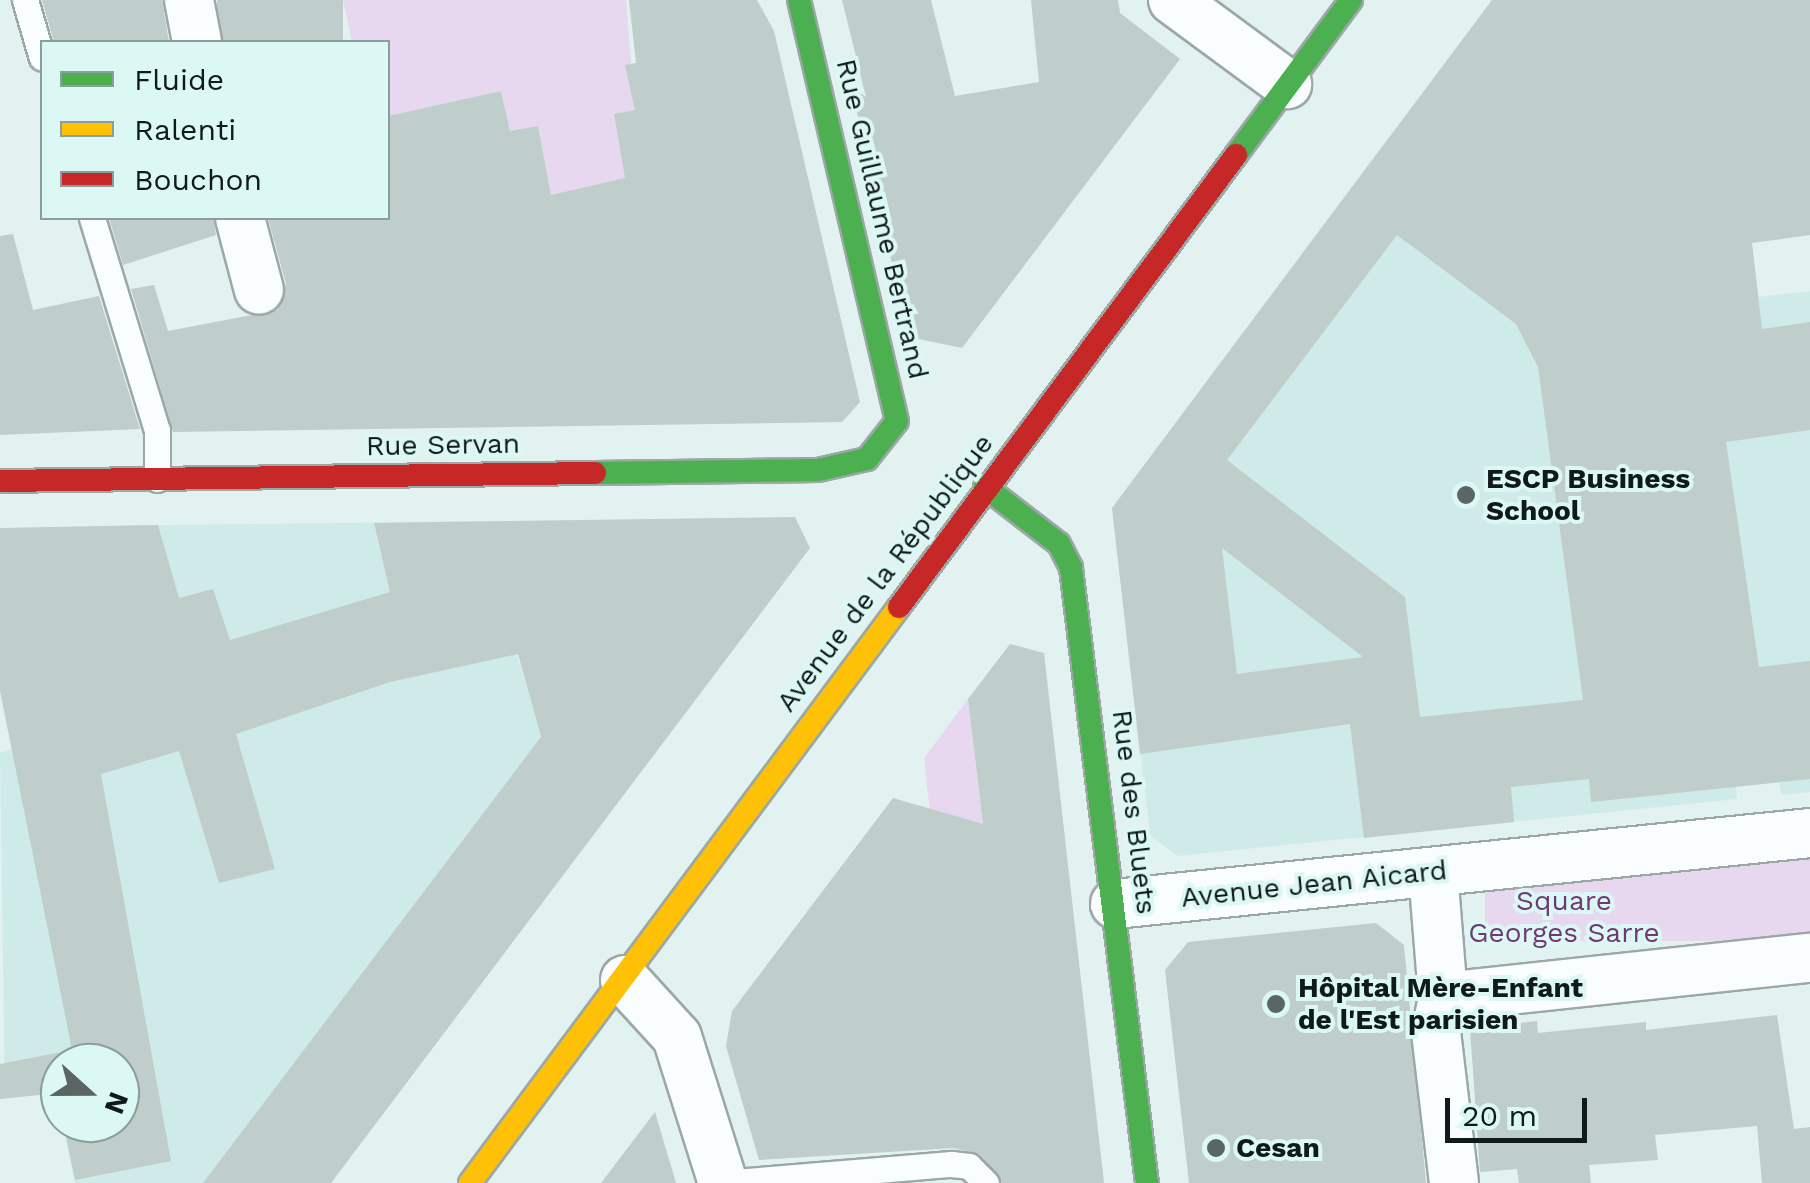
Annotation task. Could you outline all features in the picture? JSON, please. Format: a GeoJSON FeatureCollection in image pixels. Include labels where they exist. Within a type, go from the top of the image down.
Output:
{"type":"FeatureCollection","features":[{"type":"Feature","properties":{"kind":"street"},"geometry":{"type":"LineString","coordinates":[[188,0],[198,40]]}},
{"type":"Feature","properties":{"kind":"street","name":"Rue Guillaume Bertrand"},"geometry":{"type":"LineString","coordinates":[[799,0],[890,372],[897,421],[882,449]]}},
{"type":"Feature","properties":{"kind":"street"},"geometry":{"type":"LineString","coordinates":[[1173,0],[1287,84]]}},
{"type":"Feature","properties":{"kind":"street","name":"Avenue de la République"},"geometry":{"type":"LineString","coordinates":[[470,1183],[625,980],[986,487],[1351,0]]}},
{"type":"Feature","properties":{"kind":"street"},"geometry":{"type":"LineString","coordinates":[[241,220],[259,290]]}},
{"type":"Feature","properties":{"kind":"street","name":"Rue Servan"},"geometry":{"type":"LineString","coordinates":[[0,481],[818,470],[882,449]]}},
{"type":"Feature","properties":{"kind":"street","name":"Rue des Bluets"},"geometry":{"type":"LineString","coordinates":[[986,487],[1059,544],[1072,568],[1116,904],[1147,1183]]}},
{"type":"Feature","properties":{"kind":"street","name":"Avenue Jean Aicard"},"geometry":{"type":"LineString","coordinates":[[1116,904],[1810,833]]}},
{"type":"Feature","properties":{"kind":"street"},"geometry":{"type":"LineString","coordinates":[[1433,872],[1443,997],[1436,1032],[1454,1183]]}},
{"type":"Feature","properties":{"kind":"street"},"geometry":{"type":"LineString","coordinates":[[1443,997],[1810,958]]}},
{"type":"Feature","properties":{"kind":"street"},"geometry":{"type":"LineString","coordinates":[[625,980],[677,1037],[724,1183]]}},
{"type":"Feature","properties":{"kind":"lane"},"geometry":{"type":"LineString","coordinates":[[25,0],[40,51]]}},
{"type":"Feature","properties":{"kind":"lane"},"geometry":{"type":"LineString","coordinates":[[93,220],[157,430],[157,479]]}},
{"type":"Feature","properties":{"kind":"lane"},"geometry":{"type":"LineString","coordinates":[[724,1183],[951,1164],[969,1166],[986,1183]]}},
{"type":"Feature","properties":{"kind":"shaded area","name":"ESCP Business School"},"geometry":{"type":"Polygon","coordinates":[[[1388,138],[1752,243],[1758,297],[1810,291],[1810,792],[1782,795],[1779,782],[1736,786],[1737,799],[1177,856],[1150,835],[1112,508],[1388,138]]]}},
{"type":"Feature","properties":{"kind":"shaded area"},"geometry":{"type":"Polygon","coordinates":[[[478,521],[576,857],[331,1183],[75,1183],[67,1143],[140,1143],[140,1043],[40,1043],[40,1095],[5,1098],[0,752],[81,737],[102,526],[478,521]]]}},
{"type":"Feature","properties":{"kind":"green space"},"geometry":{"type":"Polygon","coordinates":[[[343,0],[626,0],[635,110],[615,114],[626,178],[551,195],[538,126],[510,131],[501,91],[390,116],[390,40],[352,40],[343,0]]]}},
{"type":"Feature","properties":{"kind":"green space"},"geometry":{"type":"Polygon","coordinates":[[[968,699],[1015,1099],[984,1158],[956,1148],[963,1109],[924,758],[968,699]]]}},
{"type":"Feature","properties":{"kind":"green space","name":"Square Georges Sarre"},"geometry":{"type":"Polygon","coordinates":[[[1485,844],[1810,844],[1810,941],[1485,941],[1485,844]]]}},
{"type":"Feature","properties":{"kind":"building"},"geometry":{"type":"Polygon","coordinates":[[[42,0],[162,0],[169,40],[53,40],[42,0]]]}},
{"type":"Feature","properties":{"kind":"building"},"geometry":{"type":"Polygon","coordinates":[[[217,0],[343,0],[343,40],[217,40],[217,0]]]}},
{"type":"Feature","properties":{"kind":"building"},"geometry":{"type":"Polygon","coordinates":[[[629,0],[757,0],[774,31],[860,402],[842,422],[173,432],[131,289],[154,285],[168,331],[278,310],[286,284],[269,220],[390,220],[390,116],[501,91],[510,131],[538,126],[551,195],[625,178],[614,114],[635,110],[625,65],[636,63],[629,0]]]}},
{"type":"Feature","properties":{"kind":"building"},"geometry":{"type":"Polygon","coordinates":[[[842,0],[931,0],[955,96],[1039,82],[1031,0],[1118,0],[1120,13],[1180,59],[962,348],[909,337],[851,86],[866,97],[842,0]]]}},
{"type":"Feature","properties":{"kind":"building","name":"ESCP Business School"},"geometry":{"type":"Polygon","coordinates":[[[1492,0],[1810,0],[1810,235],[1752,243],[1762,329],[1810,322],[1810,430],[1726,442],[1759,667],[1810,661],[1810,779],[1591,802],[1589,779],[1511,787],[1514,822],[1364,838],[1350,724],[1140,754],[1112,508],[1492,0]],[[1397,235],[1227,460],[1405,597],[1420,717],[1583,700],[1538,367],[1516,324],[1397,235]],[[1222,548],[1237,674],[1363,657],[1222,548]]]}},
{"type":"Feature","properties":{"kind":"building"},"geometry":{"type":"Polygon","coordinates":[[[110,220],[213,220],[216,235],[123,265],[110,220]]]}},
{"type":"Feature","properties":{"kind":"building"},"geometry":{"type":"Polygon","coordinates":[[[13,234],[33,310],[99,296],[140,429],[0,435],[0,236],[13,234]]]}},
{"type":"Feature","properties":{"kind":"building"},"geometry":{"type":"Polygon","coordinates":[[[795,517],[810,548],[331,1183],[203,1183],[541,737],[518,654],[390,682],[236,734],[275,869],[219,883],[179,751],[101,774],[171,1161],[75,1180],[67,1143],[140,1143],[140,1043],[71,1043],[0,691],[0,528],[158,525],[179,598],[213,589],[230,640],[390,592],[374,523],[795,517]]]}},
{"type":"Feature","properties":{"kind":"building"},"geometry":{"type":"Polygon","coordinates":[[[1010,644],[1044,653],[1104,1183],[1002,1183],[980,1154],[953,1148],[759,1160],[726,1046],[732,1011],[893,798],[983,824],[968,699],[1010,644]]]}},
{"type":"Feature","properties":{"kind":"building"},"geometry":{"type":"Polygon","coordinates":[[[1376,923],[1404,945],[1426,1183],[1189,1183],[1165,970],[1188,942],[1376,923]]]}},
{"type":"Feature","properties":{"kind":"building"},"geometry":{"type":"Polygon","coordinates":[[[1777,1015],[1794,1129],[1810,1127],[1810,1183],[1762,1183],[1757,1126],[1655,1135],[1658,1160],[1589,1165],[1591,1183],[1519,1183],[1517,1169],[1480,1172],[1470,1029],[1537,1021],[1538,1033],[1646,1022],[1646,1030],[1777,1015]]]}},
{"type":"Feature","properties":{"kind":"building"},"geometry":{"type":"Polygon","coordinates":[[[40,1056],[40,1095],[0,1099],[0,1064],[40,1056]]]}},
{"type":"Feature","properties":{"kind":"building"},"geometry":{"type":"Polygon","coordinates":[[[655,1112],[676,1183],[601,1183],[655,1112]]]}},
{"type":"Feature","properties":{"kind":"traffic: fast"},"geometry":{"type":"LineString","coordinates":[[595,473],[818,470],[867,459],[897,421],[799,0]]}},
{"type":"Feature","properties":{"kind":"traffic: fast"},"geometry":{"type":"LineString","coordinates":[[1236,155],[1351,0]]}},
{"type":"Feature","properties":{"kind":"traffic: fast"},"geometry":{"type":"LineString","coordinates":[[985,487],[1059,544],[1071,568],[1147,1183]]}},
{"type":"Feature","properties":{"kind":"traffic: slow"},"geometry":{"type":"LineString","coordinates":[[470,1183],[899,607]]}},
{"type":"Feature","properties":{"kind":"traffic: jam"},"geometry":{"type":"LineString","coordinates":[[899,607],[1236,155]]}},
{"type":"Feature","properties":{"kind":"traffic: jam"},"geometry":{"type":"LineString","coordinates":[[0,481],[595,473]]}},
{"type":"Feature","properties":{"kind":"place","name":"ESCP Business School"},"geometry":{"type":"Point","coordinates":[1466,495]}},
{"type":"Feature","properties":{"kind":"place","name":"Hôpital Mère-Enfant de l'Est parisien"},"geometry":{"type":"Point","coordinates":[1276,1004]}},
{"type":"Feature","properties":{"kind":"place","name":"Cesan"},"geometry":{"type":"Point","coordinates":[1216,1148]}}]}
